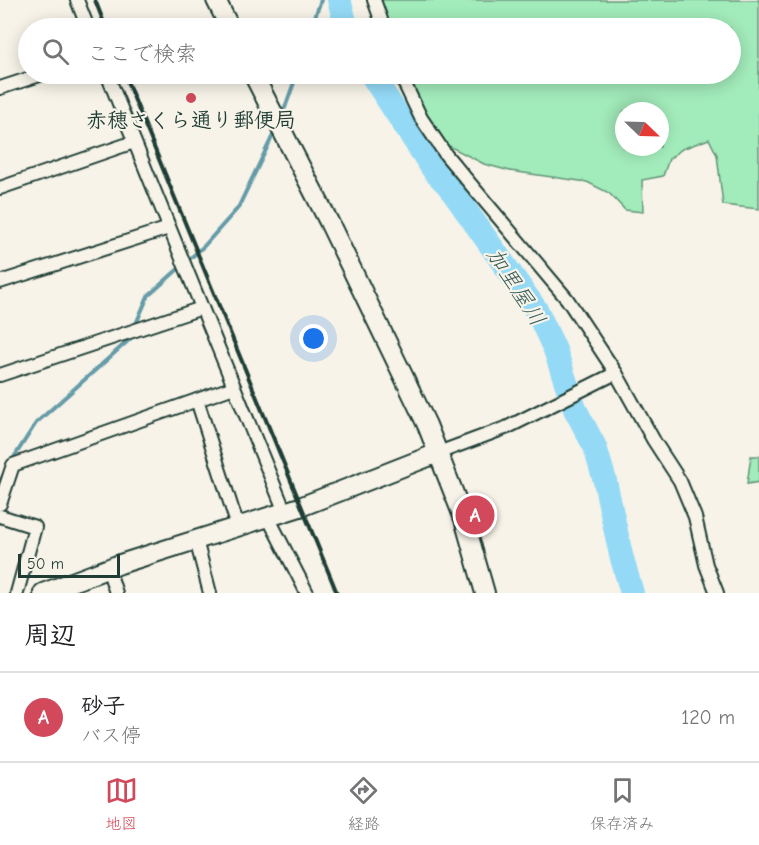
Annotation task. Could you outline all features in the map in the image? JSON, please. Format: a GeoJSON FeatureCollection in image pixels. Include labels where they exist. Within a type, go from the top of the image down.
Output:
{"type":"FeatureCollection","features":[{"type":"Feature","properties":{"kind":"street"},"geometry":{"type":"LineString","coordinates":[[77,0],[84,18]]}},
{"type":"Feature","properties":{"kind":"street"},"geometry":{"type":"LineString","coordinates":[[216,0],[225,18]]}},
{"type":"Feature","properties":{"kind":"street"},"geometry":{"type":"LineString","coordinates":[[374,0],[380,18]]}},
{"type":"Feature","properties":{"kind":"street"},"geometry":{"type":"LineString","coordinates":[[0,88],[18,82]]}},
{"type":"Feature","properties":{"kind":"street"},"geometry":{"type":"LineString","coordinates":[[111,84],[234,387],[277,515],[307,593]]}},
{"type":"Feature","properties":{"kind":"street"},"geometry":{"type":"LineString","coordinates":[[258,84],[427,424],[464,519],[485,593]]}},
{"type":"Feature","properties":{"kind":"street"},"geometry":{"type":"LineString","coordinates":[[405,84],[421,118],[446,155],[567,299],[616,373],[654,441],[680,481],[717,593]]}},
{"type":"Feature","properties":{"kind":"street"},"geometry":{"type":"LineString","coordinates":[[0,188],[134,142]]}},
{"type":"Feature","properties":{"kind":"street"},"geometry":{"type":"LineString","coordinates":[[0,282],[169,228]]}},
{"type":"Feature","properties":{"kind":"street"},"geometry":{"type":"LineString","coordinates":[[0,375],[202,308]]}},
{"type":"Feature","properties":{"kind":"street"},"geometry":{"type":"LineString","coordinates":[[43,593],[108,568],[277,515],[492,434],[616,373]]}},
{"type":"Feature","properties":{"kind":"street"},"geometry":{"type":"LineString","coordinates":[[0,504],[13,465],[234,387]]}},
{"type":"Feature","properties":{"kind":"street"},"geometry":{"type":"LineString","coordinates":[[197,400],[238,527]]}},
{"type":"Feature","properties":{"kind":"street"},"geometry":{"type":"LineString","coordinates":[[0,516],[34,527],[17,593]]}},
{"type":"Feature","properties":{"kind":"street"},"geometry":{"type":"LineString","coordinates":[[196,540],[210,593]]}},
{"type":"Feature","properties":{"kind":"street"},"geometry":{"type":"LineString","coordinates":[[108,568],[116,593]]}},
{"type":"Feature","properties":{"kind":"green space"},"geometry":{"type":"Polygon","coordinates":[[[377,0],[759,0],[759,209],[723,205],[717,155],[709,139],[682,149],[669,159],[663,176],[642,180],[643,212],[625,210],[609,193],[587,182],[510,171],[484,164],[447,145],[436,135],[409,84],[741,84],[741,18],[384,18],[377,0]]]}},
{"type":"Feature","properties":{"kind":"green space"},"geometry":{"type":"Polygon","coordinates":[[[751,456],[759,456],[759,482],[747,484],[751,456]]]}},
{"type":"Feature","properties":{"kind":"waterway"},"geometry":{"type":"LineString","coordinates":[[315,18],[321,0]]}},
{"type":"Feature","properties":{"kind":"waterway","name":"加里屋川"},"geometry":{"type":"LineString","coordinates":[[339,0],[344,18]]}},
{"type":"Feature","properties":{"kind":"waterway"},"geometry":{"type":"LineString","coordinates":[[282,116],[293,84]]}},
{"type":"Feature","properties":{"kind":"waterway","name":"加里屋川"},"geometry":{"type":"LineString","coordinates":[[378,84],[435,172],[448,185],[537,311],[555,350],[575,409],[595,447],[632,593]]}},
{"type":"Feature","properties":{"kind":"waterway"},"geometry":{"type":"LineString","coordinates":[[135,326],[148,296],[204,246],[238,208],[275,131]]}},
{"type":"Feature","properties":{"kind":"waterway"},"geometry":{"type":"LineString","coordinates":[[11,462],[36,423],[131,336]]}},
{"type":"Feature","properties":{"kind":"waterway"},"geometry":{"type":"LineString","coordinates":[[0,481],[6,471]]}},
{"type":"Feature","properties":{"kind":"railway"},"geometry":{"type":"LineString","coordinates":[[95,0],[102,18]]}},
{"type":"Feature","properties":{"kind":"railway"},"geometry":{"type":"LineString","coordinates":[[128,84],[337,593]]}},
{"type":"Feature","properties":{"kind":"place","name":"赤穂さくら通り郵便局"},"geometry":{"type":"Point","coordinates":[191,98]}},
{"type":"Feature","properties":{"kind":"place","name":"砂子"},"geometry":{"type":"Point","coordinates":[475,515]}}]}
